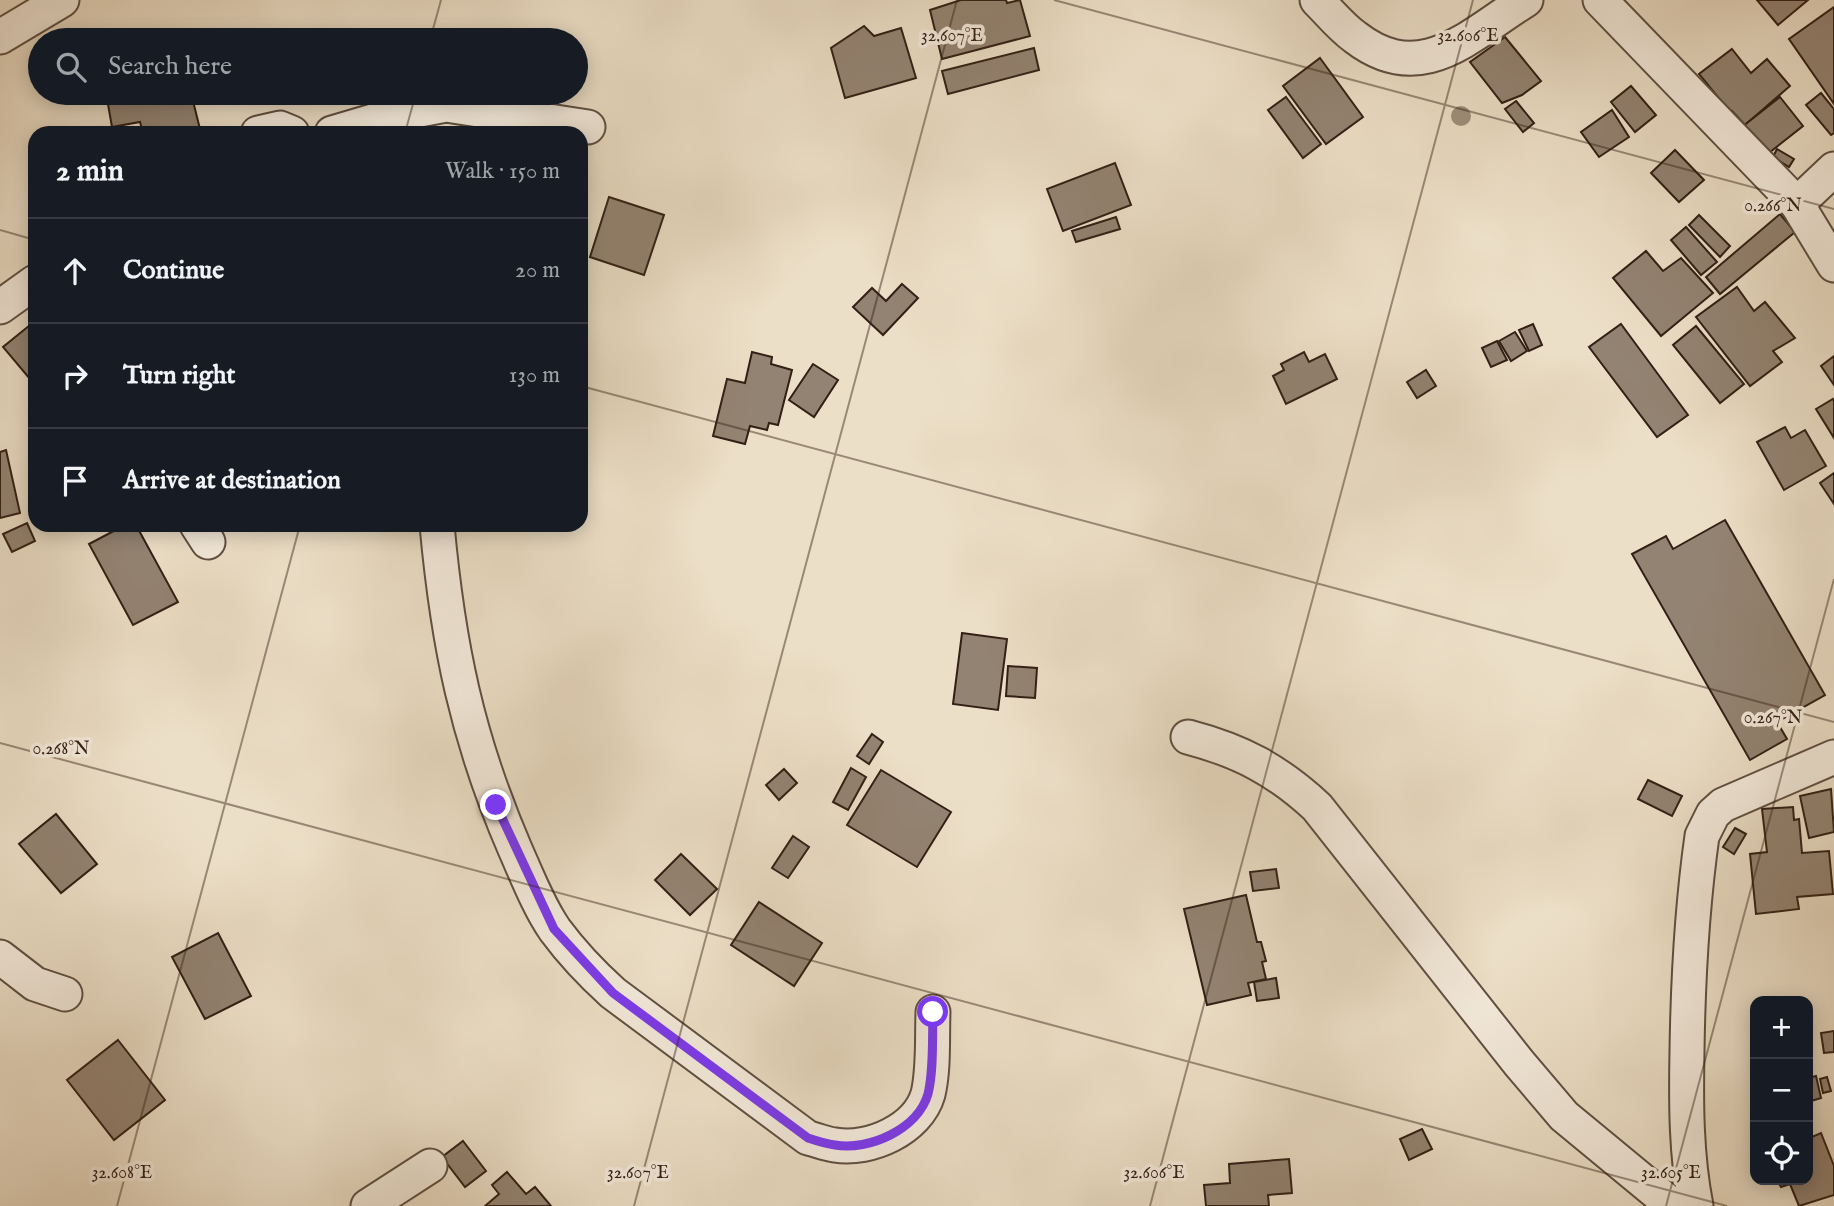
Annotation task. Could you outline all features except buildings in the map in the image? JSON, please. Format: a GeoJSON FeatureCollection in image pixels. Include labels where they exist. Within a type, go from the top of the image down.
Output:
{"type":"FeatureCollection","features":[{"type":"Feature","properties":{"kind":"street"},"geometry":{"type":"LineString","coordinates":[[0,37],[62,0]]}},
{"type":"Feature","properties":{"kind":"street"},"geometry":{"type":"LineString","coordinates":[[1317,0],[1354,37],[1375,51],[1394,58],[1415,61],[1435,56],[1526,0]]}},
{"type":"Feature","properties":{"kind":"street"},"geometry":{"type":"LineString","coordinates":[[1605,2],[1797,204],[1834,265]]}},
{"type":"Feature","properties":{"kind":"street"},"geometry":{"type":"LineString","coordinates":[[355,126],[405,111],[446,105],[582,126]]}},
{"type":"Feature","properties":{"kind":"street"},"geometry":{"type":"LineString","coordinates":[[1797,204],[1834,169]]}},
{"type":"Feature","properties":{"kind":"street"},"geometry":{"type":"LineString","coordinates":[[0,307],[28,287]]}},
{"type":"Feature","properties":{"kind":"street"},"geometry":{"type":"LineString","coordinates":[[438,532],[451,644],[471,733],[496,805],[527,876],[554,929],[589,970],[613,993],[808,1138],[836,1146],[861,1145],[892,1134],[920,1114],[928,1092],[933,1012]]}},
{"type":"Feature","properties":{"kind":"street"},"geometry":{"type":"LineString","coordinates":[[1188,737],[1242,754],[1287,779],[1317,807],[1564,1116],[1673,1206]]}},
{"type":"Feature","properties":{"kind":"street"},"geometry":{"type":"LineString","coordinates":[[1696,1206],[1689,1173],[1686,1107],[1688,987],[1702,836],[1713,814],[1723,806],[1834,757]]}},
{"type":"Feature","properties":{"kind":"street"},"geometry":{"type":"LineString","coordinates":[[0,957],[9,967],[35,984],[65,994]]}},
{"type":"Feature","properties":{"kind":"street"},"geometry":{"type":"LineString","coordinates":[[368,1206],[430,1166]]}},
{"type":"Feature","properties":{"kind":"route"},"geometry":{"type":"LineString","coordinates":[[496,805],[554,929],[589,970],[613,993],[808,1138],[836,1146],[861,1145],[892,1134],[920,1114],[928,1092],[933,1012]]}}]}
